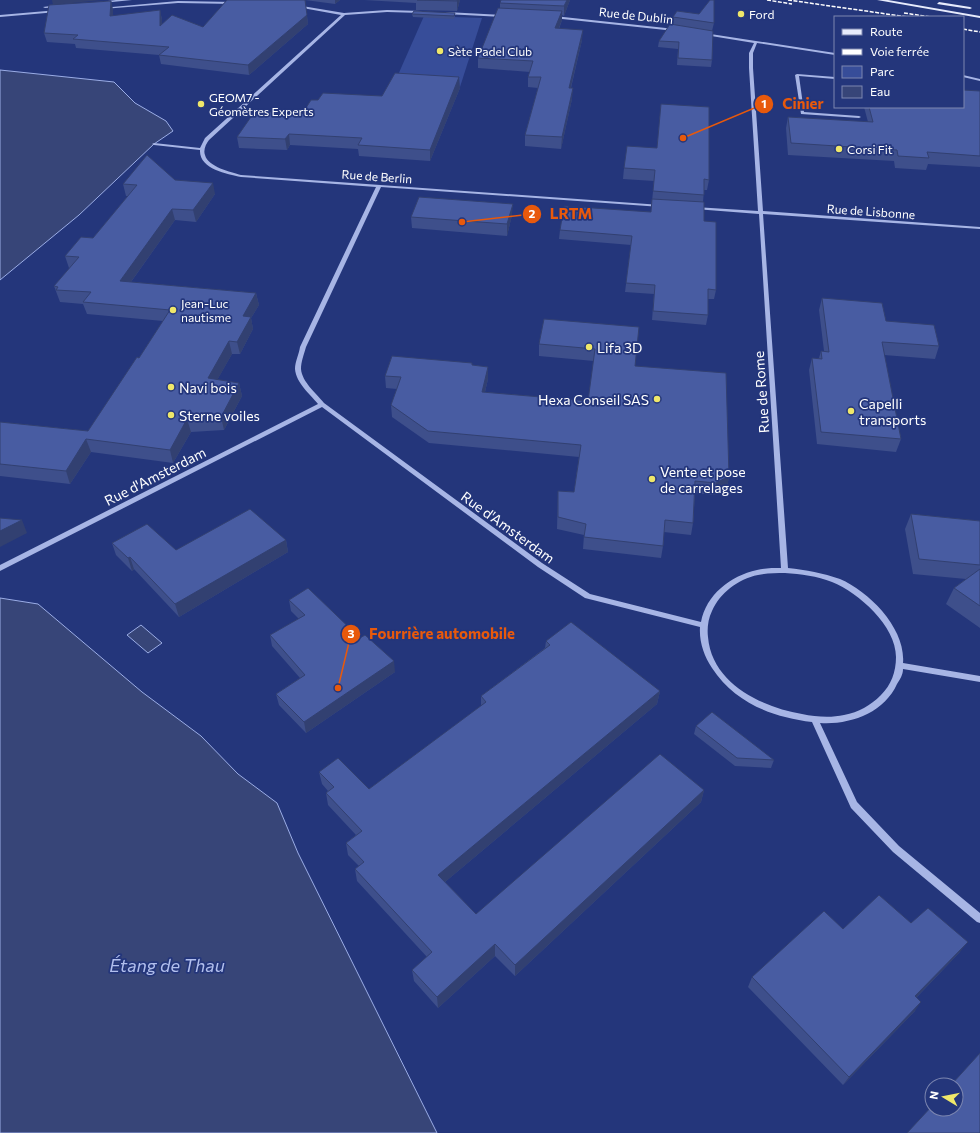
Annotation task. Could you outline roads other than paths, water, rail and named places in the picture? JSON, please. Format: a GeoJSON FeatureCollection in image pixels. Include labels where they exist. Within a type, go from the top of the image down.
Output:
{"type":"FeatureCollection","features":[{"type":"Feature","properties":{"kind":"main road"},"geometry":{"type":"LineString","coordinates":[[879,0],[980,17]]}},
{"type":"Feature","properties":{"kind":"main road"},"geometry":{"type":"LineString","coordinates":[[929,1],[973,9]]}},
{"type":"Feature","properties":{"kind":"street"},"geometry":{"type":"LineString","coordinates":[[99,2],[130,0]]}},
{"type":"Feature","properties":{"kind":"street"},"geometry":{"type":"LineString","coordinates":[[151,0],[155,4]]}},
{"type":"Feature","properties":{"kind":"street"},"geometry":{"type":"LineString","coordinates":[[102,8],[190,2],[238,4]]}},
{"type":"Feature","properties":{"kind":"street"},"geometry":{"type":"LineString","coordinates":[[44,7],[60,6]]}},
{"type":"Feature","properties":{"kind":"street"},"geometry":{"type":"LineString","coordinates":[[293,6],[344,14],[387,11],[426,13]]}},
{"type":"Feature","properties":{"kind":"street"},"geometry":{"type":"LineString","coordinates":[[0,16],[64,11]]}},
{"type":"Feature","properties":{"kind":"street"},"geometry":{"type":"LineString","coordinates":[[442,13],[510,16]]}},
{"type":"Feature","properties":{"kind":"street"},"geometry":{"type":"LineString","coordinates":[[154,144],[201,150],[207,139],[344,14]]}},
{"type":"Feature","properties":{"kind":"street","name":"Rue de Dublin"},"geometry":{"type":"LineString","coordinates":[[547,17],[680,30]]}},
{"type":"Feature","properties":{"kind":"street"},"geometry":{"type":"LineString","coordinates":[[701,34],[834,54]]}},
{"type":"Feature","properties":{"kind":"street","name":"Rue de Rome"},"geometry":{"type":"LineString","coordinates":[[756,42],[751,53],[751,68],[785,570]]}},
{"type":"Feature","properties":{"kind":"street"},"geometry":{"type":"LineString","coordinates":[[834,78],[798,75],[802,113],[859,117]]}},
{"type":"Feature","properties":{"kind":"street"},"geometry":{"type":"LineString","coordinates":[[964,76],[980,80]]}},
{"type":"Feature","properties":{"kind":"street","name":"Rue de Berlin"},"geometry":{"type":"LineString","coordinates":[[201,150],[206,162],[226,172],[241,176],[664,206]]}},
{"type":"Feature","properties":{"kind":"street","name":"Rue d'Amsterdam"},"geometry":{"type":"LineString","coordinates":[[379,186],[306,340],[298,368],[300,377],[306,386],[322,404],[540,565],[588,596],[702,625]]}},
{"type":"Feature","properties":{"kind":"street"},"geometry":{"type":"LineString","coordinates":[[687,208],[760,213]]}},
{"type":"Feature","properties":{"kind":"street","name":"Rue de Lisbonne"},"geometry":{"type":"LineString","coordinates":[[760,213],[980,228]]}},
{"type":"Feature","properties":{"kind":"street","name":"Rue d'Amsterdam"},"geometry":{"type":"LineString","coordinates":[[0,568],[322,404]]}},
{"type":"Feature","properties":{"kind":"street"},"geometry":{"type":"LineString","coordinates":[[785,570],[814,574],[842,584],[867,599],[887,620],[898,642],[901,666],[893,688],[874,706],[848,718],[815,720],[779,713],[746,698],[721,676],[706,650],[702,625],[711,602],[729,584],[754,573],[785,570]]}},
{"type":"Feature","properties":{"kind":"street"},"geometry":{"type":"LineString","coordinates":[[901,666],[980,679]]}},
{"type":"Feature","properties":{"kind":"street"},"geometry":{"type":"LineString","coordinates":[[815,720],[854,805],[896,849],[978,915]]}},
{"type":"Feature","properties":{"kind":"water"},"geometry":{"type":"Polygon","coordinates":[[[0,70],[114,82],[135,103],[166,121],[173,131],[154,144],[79,215],[0,280],[0,70]]]}},
{"type":"Feature","properties":{"kind":"water","name":"Étang de Thau"},"geometry":{"type":"Polygon","coordinates":[[[0,598],[38,604],[142,692],[201,736],[238,774],[277,803],[298,853],[437,1133],[0,1133],[0,598]]]}},
{"type":"Feature","properties":{"kind":"water"},"geometry":{"type":"Polygon","coordinates":[[[141,625],[162,643],[148,653],[127,635],[141,625]]]}},
{"type":"Feature","properties":{"kind":"railway"},"geometry":{"type":"LineString","coordinates":[[767,0],[792,4]]}},
{"type":"Feature","properties":{"kind":"railway"},"geometry":{"type":"LineString","coordinates":[[788,0],[901,16]]}},
{"type":"Feature","properties":{"kind":"railway"},"geometry":{"type":"LineString","coordinates":[[904,13],[924,16]]}},
{"type":"Feature","properties":{"kind":"railway"},"geometry":{"type":"LineString","coordinates":[[964,29],[980,32]]}},
{"type":"Feature","properties":{"kind":"place","name":"Ford"},"geometry":{"type":"Point","coordinates":[741,14]}},
{"type":"Feature","properties":{"kind":"place","name":"Sète Padel Club"},"geometry":{"type":"Point","coordinates":[440,51]}},
{"type":"Feature","properties":{"kind":"place","name":"GEOM7 - Géomètres Experts"},"geometry":{"type":"Point","coordinates":[201,104]}},
{"type":"Feature","properties":{"kind":"place","name":"Cinier"},"geometry":{"type":"Point","coordinates":[683,138]}},
{"type":"Feature","properties":{"kind":"place","name":"Corsi Fit"},"geometry":{"type":"Point","coordinates":[839,149]}},
{"type":"Feature","properties":{"kind":"place","name":"LRTM"},"geometry":{"type":"Point","coordinates":[462,222]}},
{"type":"Feature","properties":{"kind":"place","name":"Jean-Luc nautisme"},"geometry":{"type":"Point","coordinates":[173,310]}},
{"type":"Feature","properties":{"kind":"place","name":"Lifa 3D"},"geometry":{"type":"Point","coordinates":[589,347]}},
{"type":"Feature","properties":{"kind":"place","name":"Navi bois"},"geometry":{"type":"Point","coordinates":[171,387]}},
{"type":"Feature","properties":{"kind":"place","name":"Hexa Conseil SAS"},"geometry":{"type":"Point","coordinates":[657,399]}},
{"type":"Feature","properties":{"kind":"place","name":"Capelli transports"},"geometry":{"type":"Point","coordinates":[851,411]}},
{"type":"Feature","properties":{"kind":"place","name":"Sterne voiles"},"geometry":{"type":"Point","coordinates":[171,415]}},
{"type":"Feature","properties":{"kind":"place","name":"Vente et pose de carrelages"},"geometry":{"type":"Point","coordinates":[652,479]}},
{"type":"Feature","properties":{"kind":"place","name":"Fourrière automobile"},"geometry":{"type":"Point","coordinates":[338,688]}}]}
